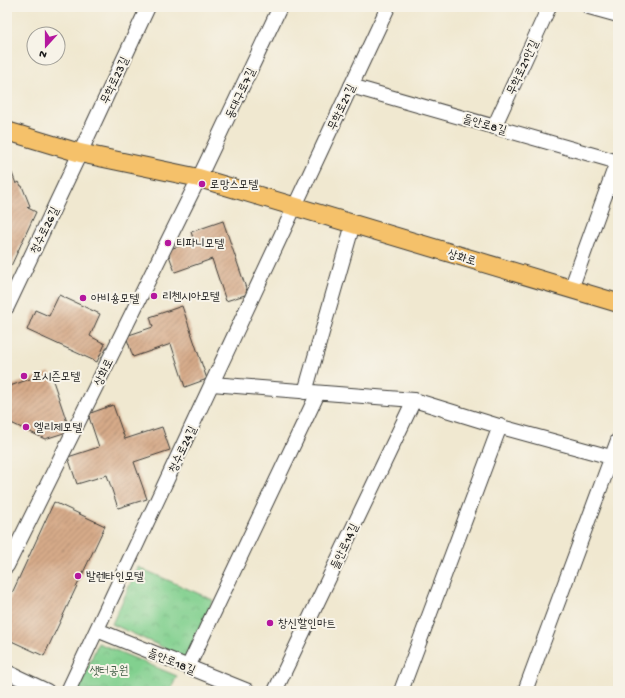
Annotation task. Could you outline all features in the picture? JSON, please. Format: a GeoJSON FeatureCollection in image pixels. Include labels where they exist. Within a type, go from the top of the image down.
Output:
{"type":"FeatureCollection","features":[{"type":"Feature","properties":{"kind":"main road","name":"상화로"},"geometry":{"type":"LineString","coordinates":[[7,131],[80,153],[199,178],[618,303]]}},
{"type":"Feature","properties":{"kind":"street","name":"무학로23길"},"geometry":{"type":"LineString","coordinates":[[80,153],[148,7]]}},
{"type":"Feature","properties":{"kind":"street","name":"동대구로7길"},"geometry":{"type":"LineString","coordinates":[[199,178],[280,7]]}},
{"type":"Feature","properties":{"kind":"street","name":"무학로21길"},"geometry":{"type":"LineString","coordinates":[[295,207],[388,7]]}},
{"type":"Feature","properties":{"kind":"street","name":"무학로21안길"},"geometry":{"type":"LineString","coordinates":[[494,127],[550,7]]}},
{"type":"Feature","properties":{"kind":"street"},"geometry":{"type":"LineString","coordinates":[[589,7],[618,15]]}},
{"type":"Feature","properties":{"kind":"street","name":"들안로8길"},"geometry":{"type":"LineString","coordinates":[[351,86],[617,162]]}},
{"type":"Feature","properties":{"kind":"street","name":"청수로26길"},"geometry":{"type":"LineString","coordinates":[[7,307],[80,153]]}},
{"type":"Feature","properties":{"kind":"street"},"geometry":{"type":"LineString","coordinates":[[571,289],[617,162]]}},
{"type":"Feature","properties":{"kind":"street","name":"상화로"},"geometry":{"type":"LineString","coordinates":[[7,566],[199,178]]}},
{"type":"Feature","properties":{"kind":"street","name":"청수로24길"},"geometry":{"type":"LineString","coordinates":[[68,691],[295,207]]}},
{"type":"Feature","properties":{"kind":"street"},"geometry":{"type":"LineString","coordinates":[[188,667],[311,392],[353,224]]}},
{"type":"Feature","properties":{"kind":"street"},"geometry":{"type":"LineString","coordinates":[[212,384],[414,400],[615,458]]}},
{"type":"Feature","properties":{"kind":"street","name":"들안로14길"},"geometry":{"type":"LineString","coordinates":[[275,691],[414,400]]}},
{"type":"Feature","properties":{"kind":"street"},"geometry":{"type":"LineString","coordinates":[[401,691],[500,426]]}},
{"type":"Feature","properties":{"kind":"street"},"geometry":{"type":"LineString","coordinates":[[525,691],[615,458],[618,440]]}},
{"type":"Feature","properties":{"kind":"street","name":"들안로18길"},"geometry":{"type":"LineString","coordinates":[[97,630],[248,691]]}},
{"type":"Feature","properties":{"kind":"street"},"geometry":{"type":"LineString","coordinates":[[7,672],[47,691]]}},
{"type":"Feature","properties":{"kind":"green space"},"geometry":{"type":"Polygon","coordinates":[[[138,567],[213,600],[186,658],[112,624],[138,567]]]}},
{"type":"Feature","properties":{"kind":"green space","name":"샛터공원"},"geometry":{"type":"Polygon","coordinates":[[[98,643],[177,676],[170,691],[78,691],[98,643]]]}},
{"type":"Feature","properties":{"kind":"building"},"geometry":{"type":"Polygon","coordinates":[[[9,170],[10,174],[12,173],[16,184],[19,182],[22,186],[30,206],[27,207],[36,212],[11,266],[7,264],[7,171],[9,170]]]}},
{"type":"Feature","properties":{"kind":"building"},"geometry":{"type":"Polygon","coordinates":[[[223,221],[248,294],[226,301],[212,259],[175,272],[167,250],[194,241],[191,232],[223,221]]]}},
{"type":"Feature","properties":{"kind":"building"},"geometry":{"type":"Polygon","coordinates":[[[59,295],[100,314],[90,336],[105,344],[97,362],[27,330],[35,310],[49,316],[59,295]]]}},
{"type":"Feature","properties":{"kind":"building"},"geometry":{"type":"Polygon","coordinates":[[[182,306],[207,379],[185,387],[171,344],[133,357],[126,336],[153,327],[150,317],[182,306]]]}},
{"type":"Feature","properties":{"kind":"building"},"geometry":{"type":"Polygon","coordinates":[[[50,372],[70,431],[45,439],[7,421],[7,387],[50,372]]]}},
{"type":"Feature","properties":{"kind":"building"},"geometry":{"type":"Polygon","coordinates":[[[113,405],[125,439],[162,427],[170,450],[134,462],[147,499],[118,508],[107,475],[77,484],[68,457],[99,447],[88,414],[113,405]]]}},
{"type":"Feature","properties":{"kind":"building"},"geometry":{"type":"Polygon","coordinates":[[[54,502],[105,526],[44,656],[7,639],[7,604],[54,502]]]}},
{"type":"Feature","properties":{"kind":"place","name":"로망스모텔"},"geometry":{"type":"Point","coordinates":[202,184]}},
{"type":"Feature","properties":{"kind":"place","name":"티파니모텔"},"geometry":{"type":"Point","coordinates":[168,243]}},
{"type":"Feature","properties":{"kind":"place","name":"리첸시아모텔"},"geometry":{"type":"Point","coordinates":[154,296]}},
{"type":"Feature","properties":{"kind":"place","name":"아비숑모텔"},"geometry":{"type":"Point","coordinates":[83,298]}},
{"type":"Feature","properties":{"kind":"place","name":"포시즌모텔"},"geometry":{"type":"Point","coordinates":[24,376]}},
{"type":"Feature","properties":{"kind":"place","name":"엘리제모텔"},"geometry":{"type":"Point","coordinates":[26,427]}},
{"type":"Feature","properties":{"kind":"place","name":"발렌타인모텔"},"geometry":{"type":"Point","coordinates":[78,576]}},
{"type":"Feature","properties":{"kind":"place","name":"창신할인마트"},"geometry":{"type":"Point","coordinates":[270,623]}}]}
